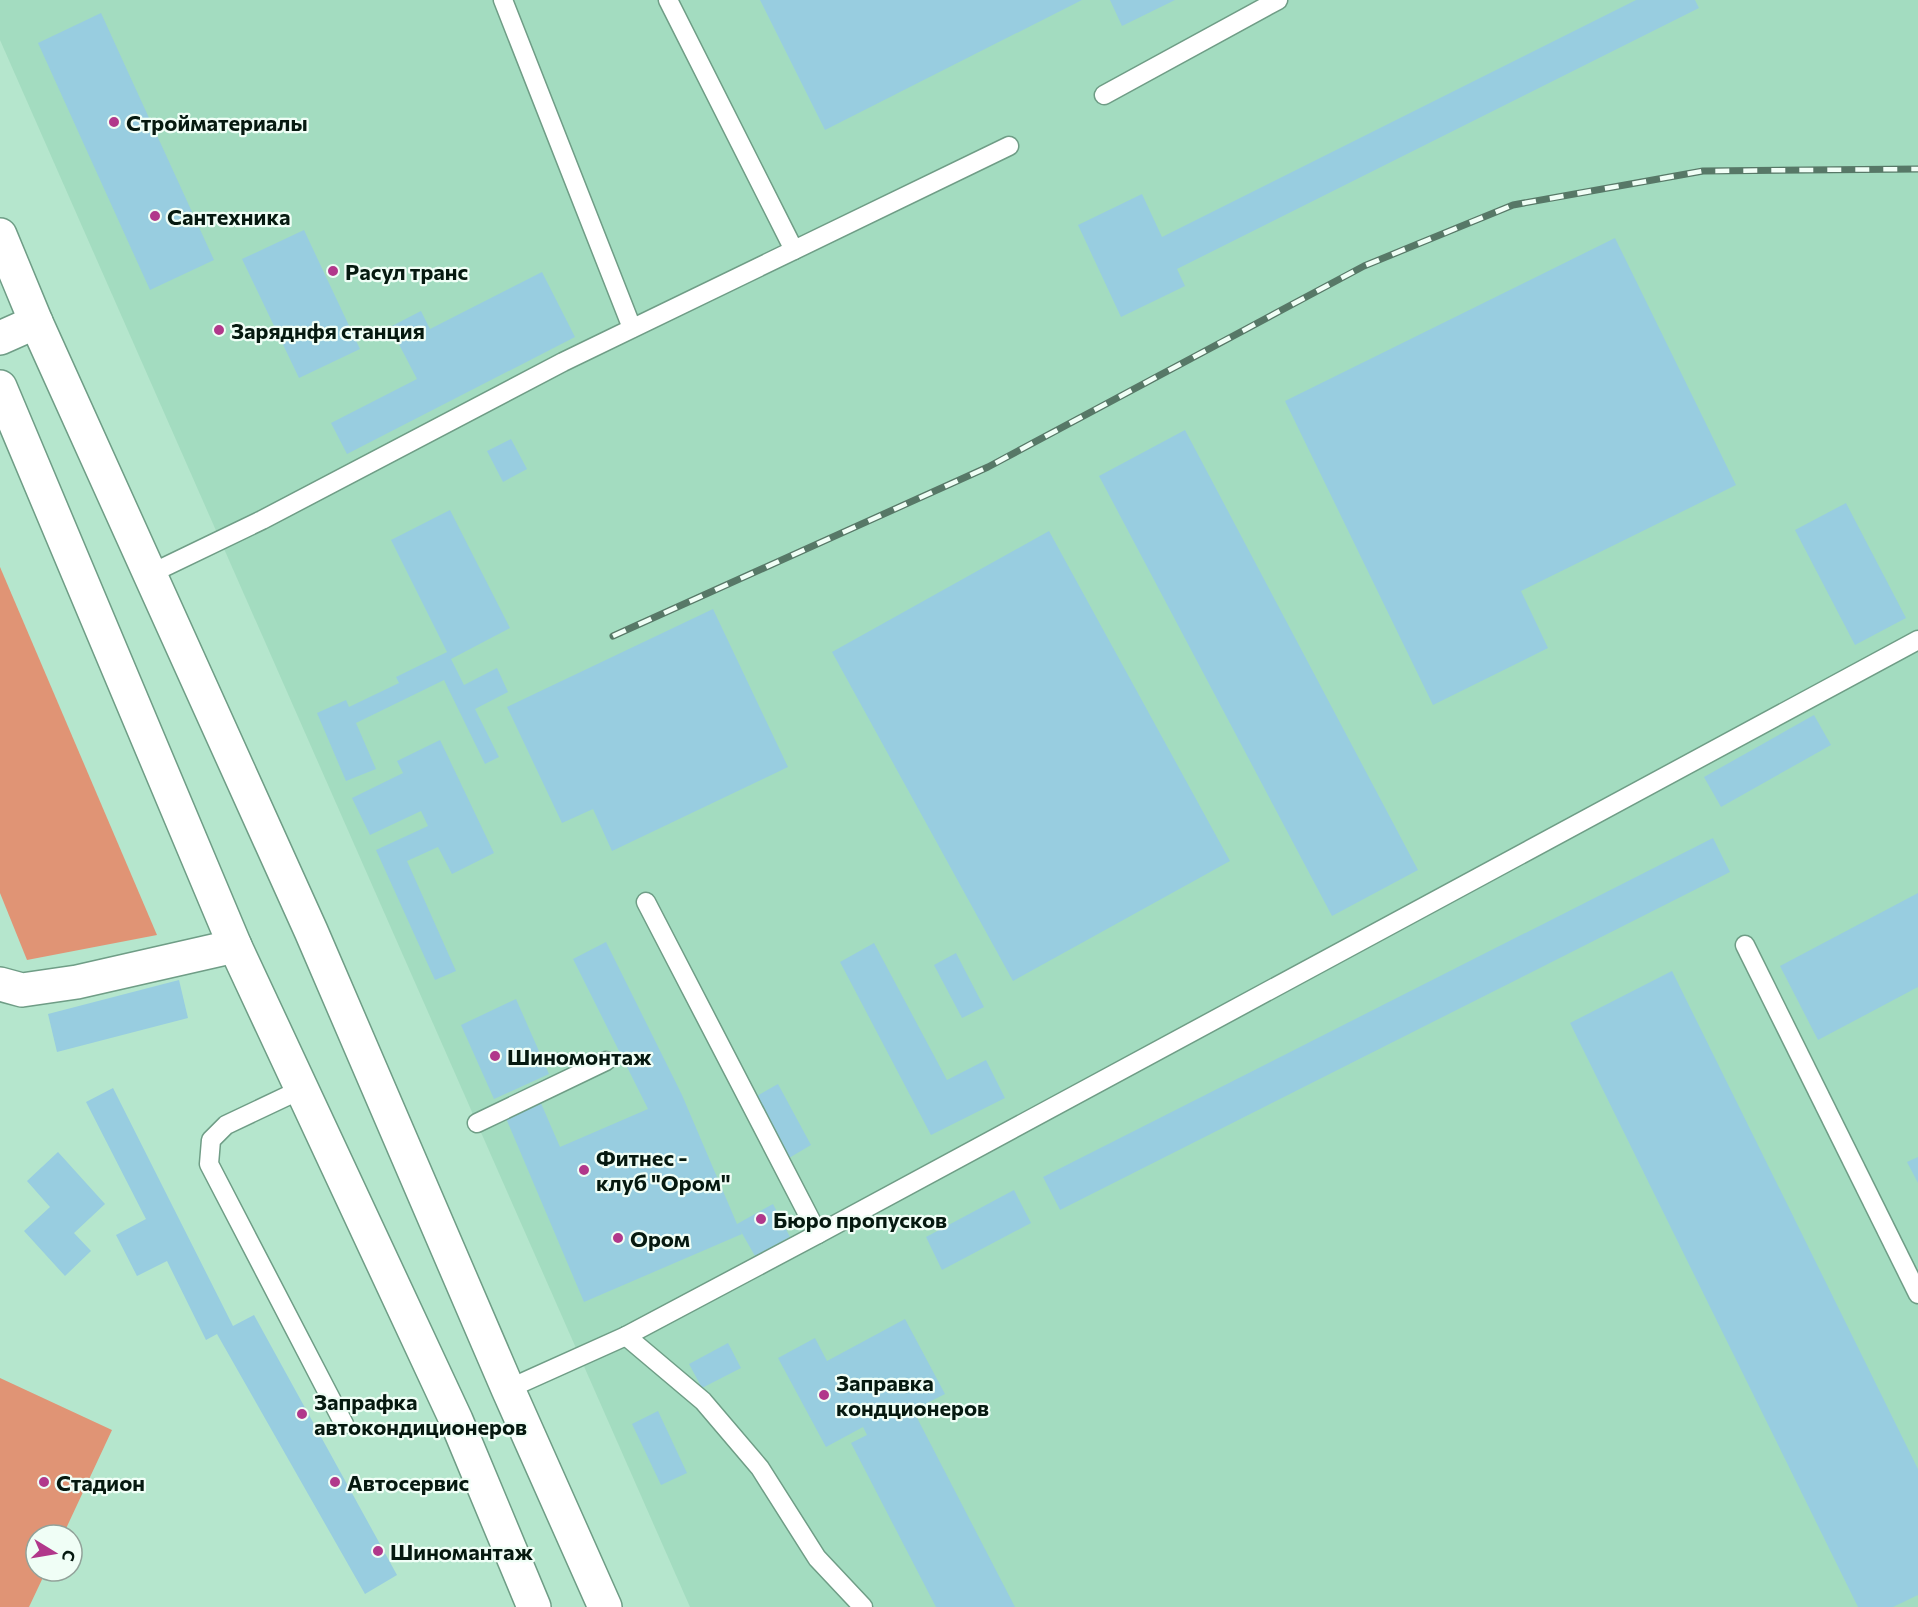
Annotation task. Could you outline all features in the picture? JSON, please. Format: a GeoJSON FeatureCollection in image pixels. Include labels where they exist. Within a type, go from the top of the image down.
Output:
{"type":"FeatureCollection","features":[{"type":"Feature","properties":{"kind":"main road"},"geometry":{"type":"LineString","coordinates":[[0,235],[36,322],[311,931],[508,1389],[605,1607]]}},
{"type":"Feature","properties":{"kind":"main road"},"geometry":{"type":"LineString","coordinates":[[0,338],[36,322]]}},
{"type":"Feature","properties":{"kind":"main road"},"geometry":{"type":"LineString","coordinates":[[0,387],[236,946],[456,1420],[534,1607]]}},
{"type":"Feature","properties":{"kind":"main road"},"geometry":{"type":"LineString","coordinates":[[0,984],[22,990],[77,982],[236,946]]}},
{"type":"Feature","properties":{"kind":"lane"},"geometry":{"type":"LineString","coordinates":[[503,0],[632,328]]}},
{"type":"Feature","properties":{"kind":"lane"},"geometry":{"type":"LineString","coordinates":[[668,0],[794,250]]}},
{"type":"Feature","properties":{"kind":"lane"},"geometry":{"type":"LineString","coordinates":[[1104,94],[1278,0]]}},
{"type":"Feature","properties":{"kind":"lane"},"geometry":{"type":"LineString","coordinates":[[150,574],[262,520],[563,362],[1009,146]]}},
{"type":"Feature","properties":{"kind":"lane"},"geometry":{"type":"LineString","coordinates":[[508,1389],[626,1336],[1918,640]]}},
{"type":"Feature","properties":{"kind":"lane"},"geometry":{"type":"LineString","coordinates":[[646,902],[818,1234]]}},
{"type":"Feature","properties":{"kind":"lane"},"geometry":{"type":"LineString","coordinates":[[1745,945],[1918,1294]]}},
{"type":"Feature","properties":{"kind":"lane"},"geometry":{"type":"LineString","coordinates":[[477,1123],[606,1061]]}},
{"type":"Feature","properties":{"kind":"lane"},"geometry":{"type":"LineString","coordinates":[[302,1089],[226,1125],[211,1140],[209,1164],[344,1424]]}},
{"type":"Feature","properties":{"kind":"lane"},"geometry":{"type":"LineString","coordinates":[[626,1336],[703,1401],[760,1468],[817,1558],[863,1607]]}},
{"type":"Feature","properties":{"kind":"shaded area"},"geometry":{"type":"Polygon","coordinates":[[[0,0],[1918,0],[1918,1607],[690,1607],[0,40],[0,0]]]}},
{"type":"Feature","properties":{"kind":"shaded area"},"geometry":{"type":"Polygon","coordinates":[[[0,567],[157,935],[27,960],[0,893],[0,567]]]}},
{"type":"Feature","properties":{"kind":"shaded area","name":"Стадион"},"geometry":{"type":"Polygon","coordinates":[[[0,1378],[112,1430],[69,1523],[24,1523],[24,1583],[40,1583],[29,1607],[0,1607],[0,1378]]]}},
{"type":"Feature","properties":{"kind":"building"},"geometry":{"type":"Polygon","coordinates":[[[760,0],[1082,0],[825,130],[760,0]]]}},
{"type":"Feature","properties":{"kind":"building"},"geometry":{"type":"Polygon","coordinates":[[[1110,0],[1175,0],[1122,26],[1110,0]]]}},
{"type":"Feature","properties":{"kind":"building"},"geometry":{"type":"Polygon","coordinates":[[[1636,0],[1695,0],[1699,8],[1177,269],[1185,286],[1121,317],[1078,225],[1142,194],[1162,237],[1636,0]]]}},
{"type":"Feature","properties":{"kind":"building"},"geometry":{"type":"Polygon","coordinates":[[[101,13],[214,260],[150,290],[38,43],[101,13]]]}},
{"type":"Feature","properties":{"kind":"building"},"geometry":{"type":"Polygon","coordinates":[[[304,230],[360,349],[299,378],[242,259],[304,230]]]}},
{"type":"Feature","properties":{"kind":"building"},"geometry":{"type":"Polygon","coordinates":[[[1615,238],[1736,485],[1521,591],[1548,648],[1433,705],[1285,401],[1615,238]]]}},
{"type":"Feature","properties":{"kind":"building"},"geometry":{"type":"Polygon","coordinates":[[[542,272],[575,337],[347,454],[331,423],[417,379],[390,327],[421,311],[430,329],[542,272]]]}},
{"type":"Feature","properties":{"kind":"building"},"geometry":{"type":"Polygon","coordinates":[[[1185,430],[1418,870],[1332,916],[1099,476],[1185,430]]]}},
{"type":"Feature","properties":{"kind":"building"},"geometry":{"type":"Polygon","coordinates":[[[511,439],[527,469],[503,482],[487,451],[511,439]]]}},
{"type":"Feature","properties":{"kind":"building"},"geometry":{"type":"Polygon","coordinates":[[[1846,503],[1906,618],[1855,645],[1795,530],[1846,503]]]}},
{"type":"Feature","properties":{"kind":"building"},"geometry":{"type":"Polygon","coordinates":[[[450,510],[510,628],[451,659],[464,685],[497,668],[508,692],[475,709],[499,757],[485,764],[444,680],[356,723],[376,769],[346,781],[317,713],[346,700],[349,707],[399,683],[396,677],[447,652],[391,540],[450,510]]]}},
{"type":"Feature","properties":{"kind":"building"},"geometry":{"type":"Polygon","coordinates":[[[1049,531],[1230,861],[1013,981],[832,652],[1049,531]]]}},
{"type":"Feature","properties":{"kind":"building"},"geometry":{"type":"Polygon","coordinates":[[[713,609],[788,767],[612,851],[593,809],[562,823],[507,707],[713,609]]]}},
{"type":"Feature","properties":{"kind":"building"},"geometry":{"type":"Polygon","coordinates":[[[1814,715],[1831,745],[1721,807],[1704,777],[1814,715]]]}},
{"type":"Feature","properties":{"kind":"building"},"geometry":{"type":"Polygon","coordinates":[[[440,740],[494,853],[452,874],[438,847],[407,861],[456,971],[435,980],[376,850],[428,826],[421,811],[370,835],[352,798],[403,773],[397,761],[440,740]]]}},
{"type":"Feature","properties":{"kind":"building"},"geometry":{"type":"Polygon","coordinates":[[[1713,838],[1730,872],[1060,1210],[1043,1177],[1713,838]]]}},
{"type":"Feature","properties":{"kind":"building"},"geometry":{"type":"Polygon","coordinates":[[[1918,893],[1918,987],[1818,1040],[1780,966],[1918,893]]]}},
{"type":"Feature","properties":{"kind":"building"},"geometry":{"type":"Polygon","coordinates":[[[606,942],[682,1095],[737,1224],[773,1204],[790,1237],[755,1256],[739,1228],[742,1234],[584,1302],[505,1116],[540,1101],[560,1147],[648,1109],[573,959],[606,942]]]}},
{"type":"Feature","properties":{"kind":"building"},"geometry":{"type":"Polygon","coordinates":[[[874,943],[947,1080],[986,1060],[1005,1098],[931,1135],[840,962],[874,943]]]}},
{"type":"Feature","properties":{"kind":"building"},"geometry":{"type":"Polygon","coordinates":[[[956,953],[984,1007],[962,1018],[934,965],[956,953]]]}},
{"type":"Feature","properties":{"kind":"building"},"geometry":{"type":"Polygon","coordinates":[[[1672,971],[1918,1469],[1918,1595],[1893,1607],[1858,1607],[1570,1023],[1672,971]]]}},
{"type":"Feature","properties":{"kind":"building"},"geometry":{"type":"Polygon","coordinates":[[[179,980],[188,1018],[57,1052],[48,1014],[179,980]]]}},
{"type":"Feature","properties":{"kind":"building"},"geometry":{"type":"Polygon","coordinates":[[[516,999],[549,1074],[494,1099],[461,1025],[516,999]]]}},
{"type":"Feature","properties":{"kind":"building"},"geometry":{"type":"Polygon","coordinates":[[[778,1084],[811,1145],[789,1158],[755,1097],[778,1084]]]}},
{"type":"Feature","properties":{"kind":"building"},"geometry":{"type":"Polygon","coordinates":[[[113,1088],[233,1326],[254,1315],[397,1575],[365,1594],[217,1334],[206,1340],[167,1261],[137,1276],[116,1235],[146,1219],[86,1102],[113,1088]]]}},
{"type":"Feature","properties":{"kind":"building"},"geometry":{"type":"Polygon","coordinates":[[[58,1152],[105,1204],[74,1233],[91,1251],[65,1276],[24,1231],[50,1207],[27,1181],[58,1152]]]}},
{"type":"Feature","properties":{"kind":"building"},"geometry":{"type":"Polygon","coordinates":[[[1918,1157],[1918,1183],[1907,1162],[1918,1157]]]}},
{"type":"Feature","properties":{"kind":"building"},"geometry":{"type":"Polygon","coordinates":[[[1014,1190],[1031,1223],[942,1270],[926,1237],[1014,1190]]]}},
{"type":"Feature","properties":{"kind":"building"},"geometry":{"type":"Polygon","coordinates":[[[905,1319],[945,1394],[913,1410],[1015,1607],[936,1607],[851,1443],[867,1435],[863,1427],[826,1447],[778,1358],[815,1338],[827,1361],[905,1319]]]}},
{"type":"Feature","properties":{"kind":"building"},"geometry":{"type":"Polygon","coordinates":[[[728,1343],[741,1368],[702,1388],[689,1364],[728,1343]]]}},
{"type":"Feature","properties":{"kind":"building"},"geometry":{"type":"Polygon","coordinates":[[[658,1411],[687,1473],[661,1485],[632,1424],[658,1411]]]}},
{"type":"Feature","properties":{"kind":"railway"},"geometry":{"type":"LineString","coordinates":[[613,636],[988,467],[1364,266],[1513,205],[1703,171],[1918,169]]}},
{"type":"Feature","properties":{"kind":"place","name":"Стройматериалы"},"geometry":{"type":"Point","coordinates":[114,122]}},
{"type":"Feature","properties":{"kind":"place","name":"Сантехника"},"geometry":{"type":"Point","coordinates":[155,216]}},
{"type":"Feature","properties":{"kind":"place","name":"Расул транс"},"geometry":{"type":"Point","coordinates":[333,271]}},
{"type":"Feature","properties":{"kind":"place","name":"Заряднфя станция"},"geometry":{"type":"Point","coordinates":[219,330]}},
{"type":"Feature","properties":{"kind":"place","name":"Шиномонтаж"},"geometry":{"type":"Point","coordinates":[495,1056]}},
{"type":"Feature","properties":{"kind":"place","name":"Фитнес - клуб \"Ором\""},"geometry":{"type":"Point","coordinates":[584,1170]}},
{"type":"Feature","properties":{"kind":"place","name":"Бюро пропусков"},"geometry":{"type":"Point","coordinates":[761,1219]}},
{"type":"Feature","properties":{"kind":"place","name":"Ором"},"geometry":{"type":"Point","coordinates":[618,1238]}},
{"type":"Feature","properties":{"kind":"place","name":"Заправка кондционеров"},"geometry":{"type":"Point","coordinates":[824,1395]}},
{"type":"Feature","properties":{"kind":"place","name":"Запрафка автокондиционеров"},"geometry":{"type":"Point","coordinates":[302,1414]}},
{"type":"Feature","properties":{"kind":"place","name":"Стадион"},"geometry":{"type":"Point","coordinates":[44,1482]}},
{"type":"Feature","properties":{"kind":"place","name":"Автосервис"},"geometry":{"type":"Point","coordinates":[335,1482]}},
{"type":"Feature","properties":{"kind":"place","name":"Шиномантаж"},"geometry":{"type":"Point","coordinates":[378,1551]}}]}
